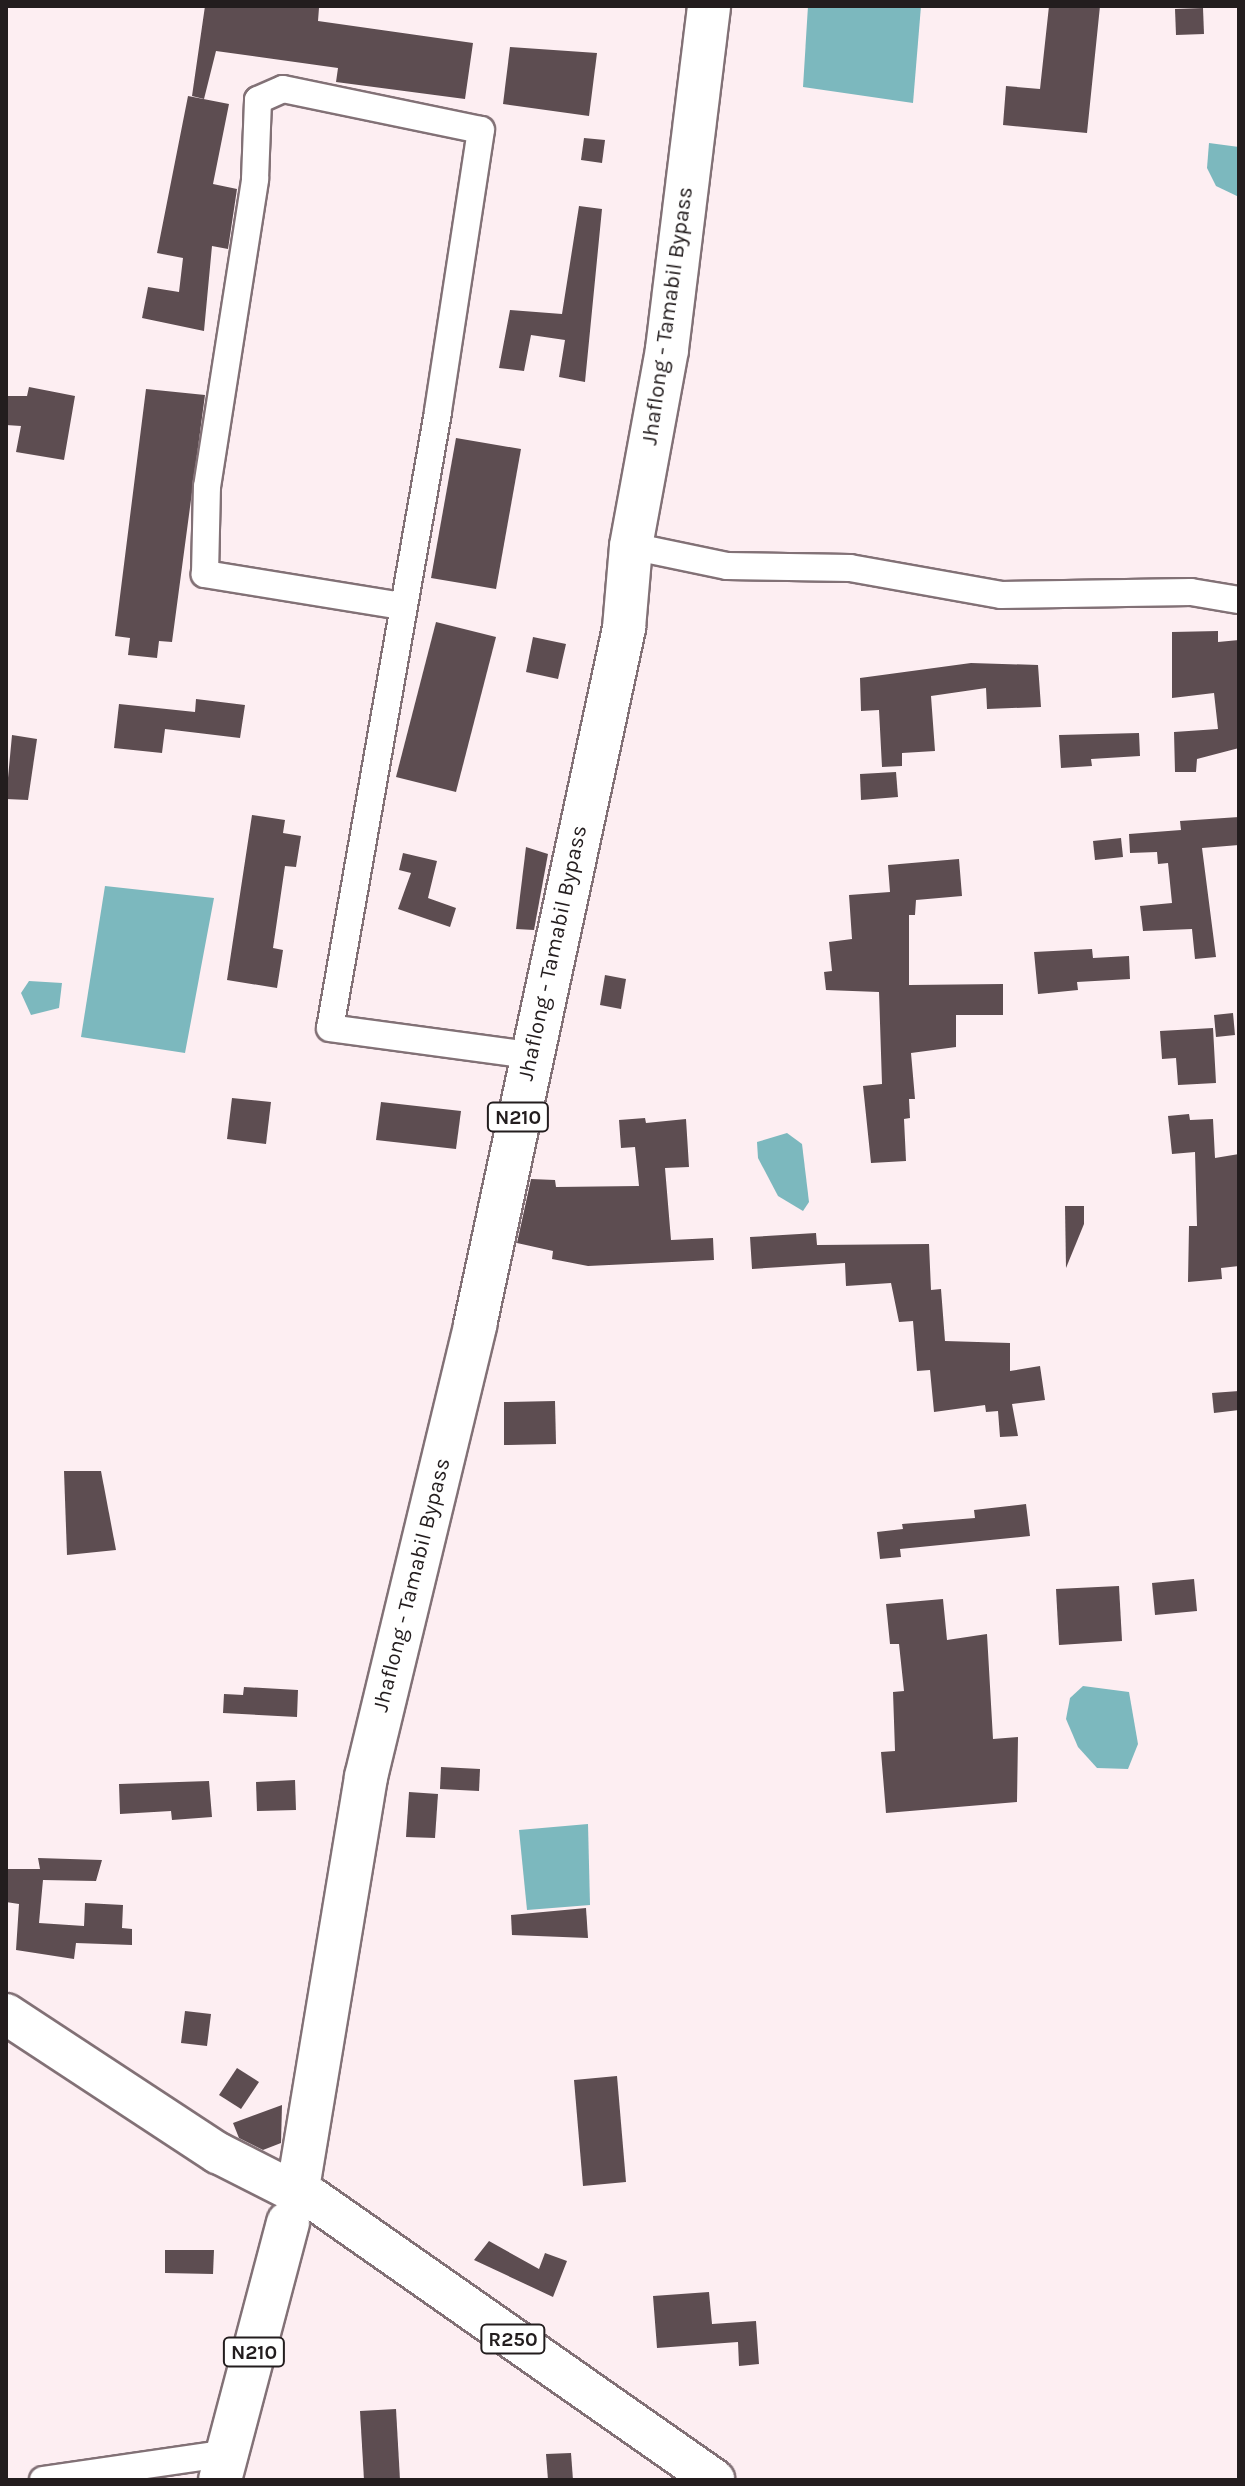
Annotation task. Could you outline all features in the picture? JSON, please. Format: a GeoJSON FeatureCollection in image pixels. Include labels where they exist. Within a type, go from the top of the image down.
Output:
{"type":"FeatureCollection","features":[{"type":"Feature","properties":{"kind":"highway","name":"Jhaflong - Tamabil Bypass"},"geometry":{"type":"LineString","coordinates":[[223,2467],[295,2204],[366,1777],[475,1325],[530,1055],[624,628],[631,546],[667,349],[707,23]]}},
{"type":"Feature","properties":{"kind":"main road","name":"R250"},"geometry":{"type":"LineString","coordinates":[[6,2014],[714,2480]]}},
{"type":"Feature","properties":{"kind":"main road","name":"R250"},"geometry":{"type":"LineString","coordinates":[[6,2034],[211,2168],[295,2204],[690,2480]]}},
{"type":"Feature","properties":{"kind":"street"},"geometry":{"type":"LineString","coordinates":[[402,606],[205,574],[207,487],[255,179],[258,100],[283,89],[481,130],[438,412],[330,1028],[530,1055]]}},
{"type":"Feature","properties":{"kind":"street"},"geometry":{"type":"LineString","coordinates":[[631,546],[727,566],[850,568],[1001,595],[1191,592],[1239,600]]}},
{"type":"Feature","properties":{"kind":"street"},"geometry":{"type":"LineString","coordinates":[[43,2480],[223,2467]]}},
{"type":"Feature","properties":{"kind":"water"},"geometry":{"type":"Polygon","coordinates":[[[808,6],[921,6],[913,103],[803,87],[808,6]]]}},
{"type":"Feature","properties":{"kind":"water"},"geometry":{"type":"Polygon","coordinates":[[[1209,143],[1239,147],[1239,197],[1216,186],[1207,168],[1209,143]]]}},
{"type":"Feature","properties":{"kind":"water"},"geometry":{"type":"Polygon","coordinates":[[[105,886],[214,898],[185,1053],[81,1037],[105,886]]]}},
{"type":"Feature","properties":{"kind":"water"},"geometry":{"type":"Polygon","coordinates":[[[29,981],[62,983],[59,1008],[31,1015],[21,993],[29,981]]]}},
{"type":"Feature","properties":{"kind":"water"},"geometry":{"type":"Polygon","coordinates":[[[787,1133],[802,1144],[809,1202],[803,1211],[778,1196],[758,1158],[757,1142],[787,1133]]]}},
{"type":"Feature","properties":{"kind":"water"},"geometry":{"type":"Polygon","coordinates":[[[1083,1686],[1129,1692],[1138,1744],[1128,1769],[1097,1768],[1078,1747],[1066,1719],[1070,1698],[1083,1686]]]}},
{"type":"Feature","properties":{"kind":"water"},"geometry":{"type":"Polygon","coordinates":[[[588,1824],[590,1905],[527,1910],[519,1830],[588,1824]]]}},
{"type":"Feature","properties":{"kind":"building"},"geometry":{"type":"Polygon","coordinates":[[[205,6],[306,6],[319,8],[318,21],[473,43],[465,99],[336,82],[338,68],[216,51],[204,99],[192,96],[205,6]]]}},
{"type":"Feature","properties":{"kind":"building"},"geometry":{"type":"Polygon","coordinates":[[[1049,6],[1100,6],[1087,133],[1003,125],[1006,86],[1040,89],[1049,6]]]}},
{"type":"Feature","properties":{"kind":"building"},"geometry":{"type":"Polygon","coordinates":[[[1203,8],[1204,34],[1176,35],[1175,9],[1203,8]]]}},
{"type":"Feature","properties":{"kind":"building"},"geometry":{"type":"Polygon","coordinates":[[[510,47],[597,53],[589,116],[503,104],[510,47]]]}},
{"type":"Feature","properties":{"kind":"building"},"geometry":{"type":"Polygon","coordinates":[[[188,96],[229,104],[213,184],[237,189],[228,249],[212,246],[204,331],[142,318],[148,287],[179,292],[183,258],[157,253],[188,96]]]}},
{"type":"Feature","properties":{"kind":"building"},"geometry":{"type":"Polygon","coordinates":[[[584,138],[605,140],[602,163],[581,160],[584,138]]]}},
{"type":"Feature","properties":{"kind":"building"},"geometry":{"type":"Polygon","coordinates":[[[579,206],[602,209],[585,382],[559,377],[565,340],[531,335],[524,371],[499,368],[510,310],[562,314],[579,206]]]}},
{"type":"Feature","properties":{"kind":"building"},"geometry":{"type":"Polygon","coordinates":[[[29,387],[75,396],[64,460],[16,452],[21,426],[6,425],[6,396],[27,396],[29,387]]]}},
{"type":"Feature","properties":{"kind":"building"},"geometry":{"type":"Polygon","coordinates":[[[146,389],[205,395],[172,642],[159,641],[157,658],[128,655],[130,638],[115,636],[146,389]]]}},
{"type":"Feature","properties":{"kind":"building"},"geometry":{"type":"Polygon","coordinates":[[[456,438],[521,449],[496,589],[431,578],[456,438]]]}},
{"type":"Feature","properties":{"kind":"building"},"geometry":{"type":"Polygon","coordinates":[[[436,622],[496,637],[456,792],[396,777],[436,622]]]}},
{"type":"Feature","properties":{"kind":"building"},"geometry":{"type":"Polygon","coordinates":[[[1218,631],[1218,642],[1239,640],[1239,748],[1197,759],[1196,772],[1175,772],[1174,732],[1218,729],[1214,693],[1172,698],[1172,632],[1218,631]]]}},
{"type":"Feature","properties":{"kind":"building"},"geometry":{"type":"Polygon","coordinates":[[[533,637],[566,644],[558,679],[526,672],[533,637]]]}},
{"type":"Feature","properties":{"kind":"building"},"geometry":{"type":"Polygon","coordinates":[[[971,663],[1038,665],[1041,707],[987,709],[986,688],[931,696],[935,751],[902,753],[902,766],[882,767],[879,710],[861,711],[860,678],[971,663]]]}},
{"type":"Feature","properties":{"kind":"building"},"geometry":{"type":"Polygon","coordinates":[[[196,699],[245,705],[240,738],[165,729],[162,753],[114,748],[119,704],[195,712],[196,699]]]}},
{"type":"Feature","properties":{"kind":"building"},"geometry":{"type":"Polygon","coordinates":[[[1139,733],[1140,756],[1091,759],[1092,766],[1061,768],[1059,735],[1139,733]]]}},
{"type":"Feature","properties":{"kind":"building"},"geometry":{"type":"Polygon","coordinates":[[[12,735],[37,739],[28,800],[6,799],[12,735]]]}},
{"type":"Feature","properties":{"kind":"building"},"geometry":{"type":"Polygon","coordinates":[[[896,772],[898,797],[861,800],[860,774],[896,772]]]}},
{"type":"Feature","properties":{"kind":"building"},"geometry":{"type":"Polygon","coordinates":[[[252,815],[285,820],[283,833],[301,836],[296,867],[285,866],[273,948],[283,950],[277,988],[227,980],[252,815]]]}},
{"type":"Feature","properties":{"kind":"building"},"geometry":{"type":"Polygon","coordinates":[[[1239,817],[1239,845],[1202,848],[1216,957],[1195,959],[1192,929],[1143,931],[1140,906],[1172,903],[1168,863],[1158,864],[1157,852],[1130,853],[1129,834],[1181,830],[1180,821],[1239,817]]]}},
{"type":"Feature","properties":{"kind":"building"},"geometry":{"type":"Polygon","coordinates":[[[1121,838],[1123,857],[1095,860],[1093,841],[1121,838]]]}},
{"type":"Feature","properties":{"kind":"building"},"geometry":{"type":"Polygon","coordinates":[[[526,847],[548,854],[534,930],[516,929],[526,847]]]}},
{"type":"Feature","properties":{"kind":"building"},"geometry":{"type":"Polygon","coordinates":[[[403,853],[437,861],[428,898],[456,908],[450,927],[398,909],[411,873],[399,870],[403,853]]]}},
{"type":"Feature","properties":{"kind":"building"},"geometry":{"type":"Polygon","coordinates":[[[959,859],[962,896],[916,900],[915,915],[909,915],[909,985],[1003,984],[1003,1015],[956,1015],[956,1047],[911,1053],[915,1099],[909,1099],[910,1118],[904,1119],[906,1161],[871,1163],[863,1086],[882,1084],[879,992],[826,990],[824,972],[832,971],[829,942],[852,939],[849,895],[890,892],[888,865],[959,859]]]}},
{"type":"Feature","properties":{"kind":"building"},"geometry":{"type":"Polygon","coordinates":[[[1092,949],[1093,958],[1129,956],[1130,979],[1077,982],[1078,990],[1038,994],[1034,952],[1092,949]]]}},
{"type":"Feature","properties":{"kind":"building"},"geometry":{"type":"Polygon","coordinates":[[[605,975],[626,979],[621,1009],[600,1005],[605,975]]]}},
{"type":"Feature","properties":{"kind":"building"},"geometry":{"type":"Polygon","coordinates":[[[1233,1013],[1235,1035],[1216,1037],[1214,1015],[1233,1013]]]}},
{"type":"Feature","properties":{"kind":"building"},"geometry":{"type":"Polygon","coordinates":[[[1213,1028],[1216,1083],[1178,1085],[1176,1058],[1162,1059],[1160,1031],[1213,1028]]]}},
{"type":"Feature","properties":{"kind":"building"},"geometry":{"type":"Polygon","coordinates":[[[232,1098],[271,1102],[266,1144],[227,1139],[232,1098]]]}},
{"type":"Feature","properties":{"kind":"building"},"geometry":{"type":"Polygon","coordinates":[[[381,1102],[461,1111],[456,1149],[376,1140],[381,1102]]]}},
{"type":"Feature","properties":{"kind":"building"},"geometry":{"type":"Polygon","coordinates":[[[1189,1114],[1190,1120],[1213,1119],[1215,1158],[1239,1154],[1239,1266],[1221,1268],[1222,1279],[1188,1282],[1189,1226],[1197,1226],[1195,1152],[1172,1154],[1168,1116],[1189,1114]]]}},
{"type":"Feature","properties":{"kind":"building"},"geometry":{"type":"Polygon","coordinates":[[[645,1118],[646,1123],[686,1119],[689,1167],[665,1168],[671,1240],[713,1238],[714,1260],[588,1266],[552,1259],[553,1251],[517,1243],[531,1179],[555,1180],[556,1187],[639,1186],[635,1147],[621,1148],[619,1120],[645,1118]]]}},
{"type":"Feature","properties":{"kind":"building"},"geometry":{"type":"Polygon","coordinates":[[[1065,1206],[1084,1206],[1084,1224],[1066,1268],[1065,1206]]]}},
{"type":"Feature","properties":{"kind":"building"},"geometry":{"type":"Polygon","coordinates":[[[816,1233],[817,1245],[929,1244],[931,1290],[941,1289],[945,1341],[1010,1343],[1010,1371],[1040,1366],[1045,1400],[1012,1404],[1018,1436],[1000,1437],[998,1411],[986,1412],[985,1405],[934,1412],[930,1370],[917,1371],[913,1321],[899,1322],[891,1283],[846,1286],[845,1263],[752,1269],[750,1237],[816,1233]]]}},
{"type":"Feature","properties":{"kind":"building"},"geometry":{"type":"Polygon","coordinates":[[[1239,1391],[1239,1410],[1214,1413],[1212,1393],[1239,1391]]]}},
{"type":"Feature","properties":{"kind":"building"},"geometry":{"type":"Polygon","coordinates":[[[555,1401],[556,1444],[504,1445],[504,1402],[555,1401]]]}},
{"type":"Feature","properties":{"kind":"building"},"geometry":{"type":"Polygon","coordinates":[[[64,1471],[101,1471],[116,1550],[67,1555],[64,1471]]]}},
{"type":"Feature","properties":{"kind":"building"},"geometry":{"type":"Polygon","coordinates":[[[1026,1504],[1030,1536],[900,1549],[901,1557],[880,1559],[877,1532],[903,1529],[902,1524],[975,1518],[974,1510],[1026,1504]]]}},
{"type":"Feature","properties":{"kind":"building"},"geometry":{"type":"Polygon","coordinates":[[[1194,1579],[1197,1611],[1155,1615],[1152,1583],[1194,1579]]]}},
{"type":"Feature","properties":{"kind":"building"},"geometry":{"type":"Polygon","coordinates":[[[1119,1586],[1122,1641],[1059,1645],[1056,1589],[1119,1586]]]}},
{"type":"Feature","properties":{"kind":"building"},"geometry":{"type":"Polygon","coordinates":[[[943,1599],[947,1640],[987,1634],[993,1739],[1018,1737],[1017,1802],[886,1813],[881,1752],[895,1751],[893,1692],[904,1691],[899,1644],[890,1644],[886,1604],[943,1599]]]}},
{"type":"Feature","properties":{"kind":"building"},"geometry":{"type":"Polygon","coordinates":[[[244,1687],[298,1690],[297,1717],[223,1713],[224,1694],[243,1695],[244,1687]]]}},
{"type":"Feature","properties":{"kind":"building"},"geometry":{"type":"Polygon","coordinates":[[[441,1767],[480,1769],[479,1791],[440,1789],[441,1767]]]}},
{"type":"Feature","properties":{"kind":"building"},"geometry":{"type":"Polygon","coordinates":[[[295,1780],[296,1810],[257,1811],[256,1782],[295,1780]]]}},
{"type":"Feature","properties":{"kind":"building"},"geometry":{"type":"Polygon","coordinates":[[[209,1781],[212,1817],[172,1820],[171,1811],[120,1814],[119,1784],[209,1781]]]}},
{"type":"Feature","properties":{"kind":"building"},"geometry":{"type":"Polygon","coordinates":[[[409,1792],[438,1794],[435,1838],[406,1837],[409,1792]]]}},
{"type":"Feature","properties":{"kind":"building"},"geometry":{"type":"Polygon","coordinates":[[[38,1858],[102,1860],[96,1881],[43,1880],[39,1923],[84,1926],[85,1903],[123,1905],[122,1928],[132,1929],[132,1945],[76,1943],[74,1959],[16,1950],[19,1904],[6,1902],[6,1869],[40,1869],[38,1858]]]}},
{"type":"Feature","properties":{"kind":"building"},"geometry":{"type":"Polygon","coordinates":[[[586,1908],[588,1938],[512,1935],[511,1915],[586,1908]]]}},
{"type":"Feature","properties":{"kind":"building"},"geometry":{"type":"Polygon","coordinates":[[[185,2011],[211,2014],[207,2046],[181,2043],[185,2011]]]}},
{"type":"Feature","properties":{"kind":"building"},"geometry":{"type":"Polygon","coordinates":[[[237,2068],[259,2082],[241,2109],[219,2095],[237,2068]]]}},
{"type":"Feature","properties":{"kind":"building"},"geometry":{"type":"Polygon","coordinates":[[[617,2076],[626,2182],[583,2186],[574,2080],[617,2076]]]}},
{"type":"Feature","properties":{"kind":"building"},"geometry":{"type":"Polygon","coordinates":[[[282,2105],[281,2143],[263,2150],[239,2138],[233,2123],[282,2105]]]}},
{"type":"Feature","properties":{"kind":"building"},"geometry":{"type":"Polygon","coordinates":[[[489,2241],[539,2269],[545,2253],[567,2261],[553,2297],[474,2260],[489,2241]]]}},
{"type":"Feature","properties":{"kind":"building"},"geometry":{"type":"Polygon","coordinates":[[[165,2250],[214,2250],[213,2274],[165,2273],[165,2250]]]}},
{"type":"Feature","properties":{"kind":"building"},"geometry":{"type":"Polygon","coordinates":[[[709,2292],[712,2324],[756,2321],[759,2364],[739,2366],[738,2342],[657,2348],[653,2296],[709,2292]]]}},
{"type":"Feature","properties":{"kind":"building"},"geometry":{"type":"Polygon","coordinates":[[[396,2409],[400,2480],[364,2480],[360,2411],[396,2409]]]}},
{"type":"Feature","properties":{"kind":"building"},"geometry":{"type":"Polygon","coordinates":[[[571,2453],[573,2480],[548,2480],[546,2454],[571,2453]]]}}]}
